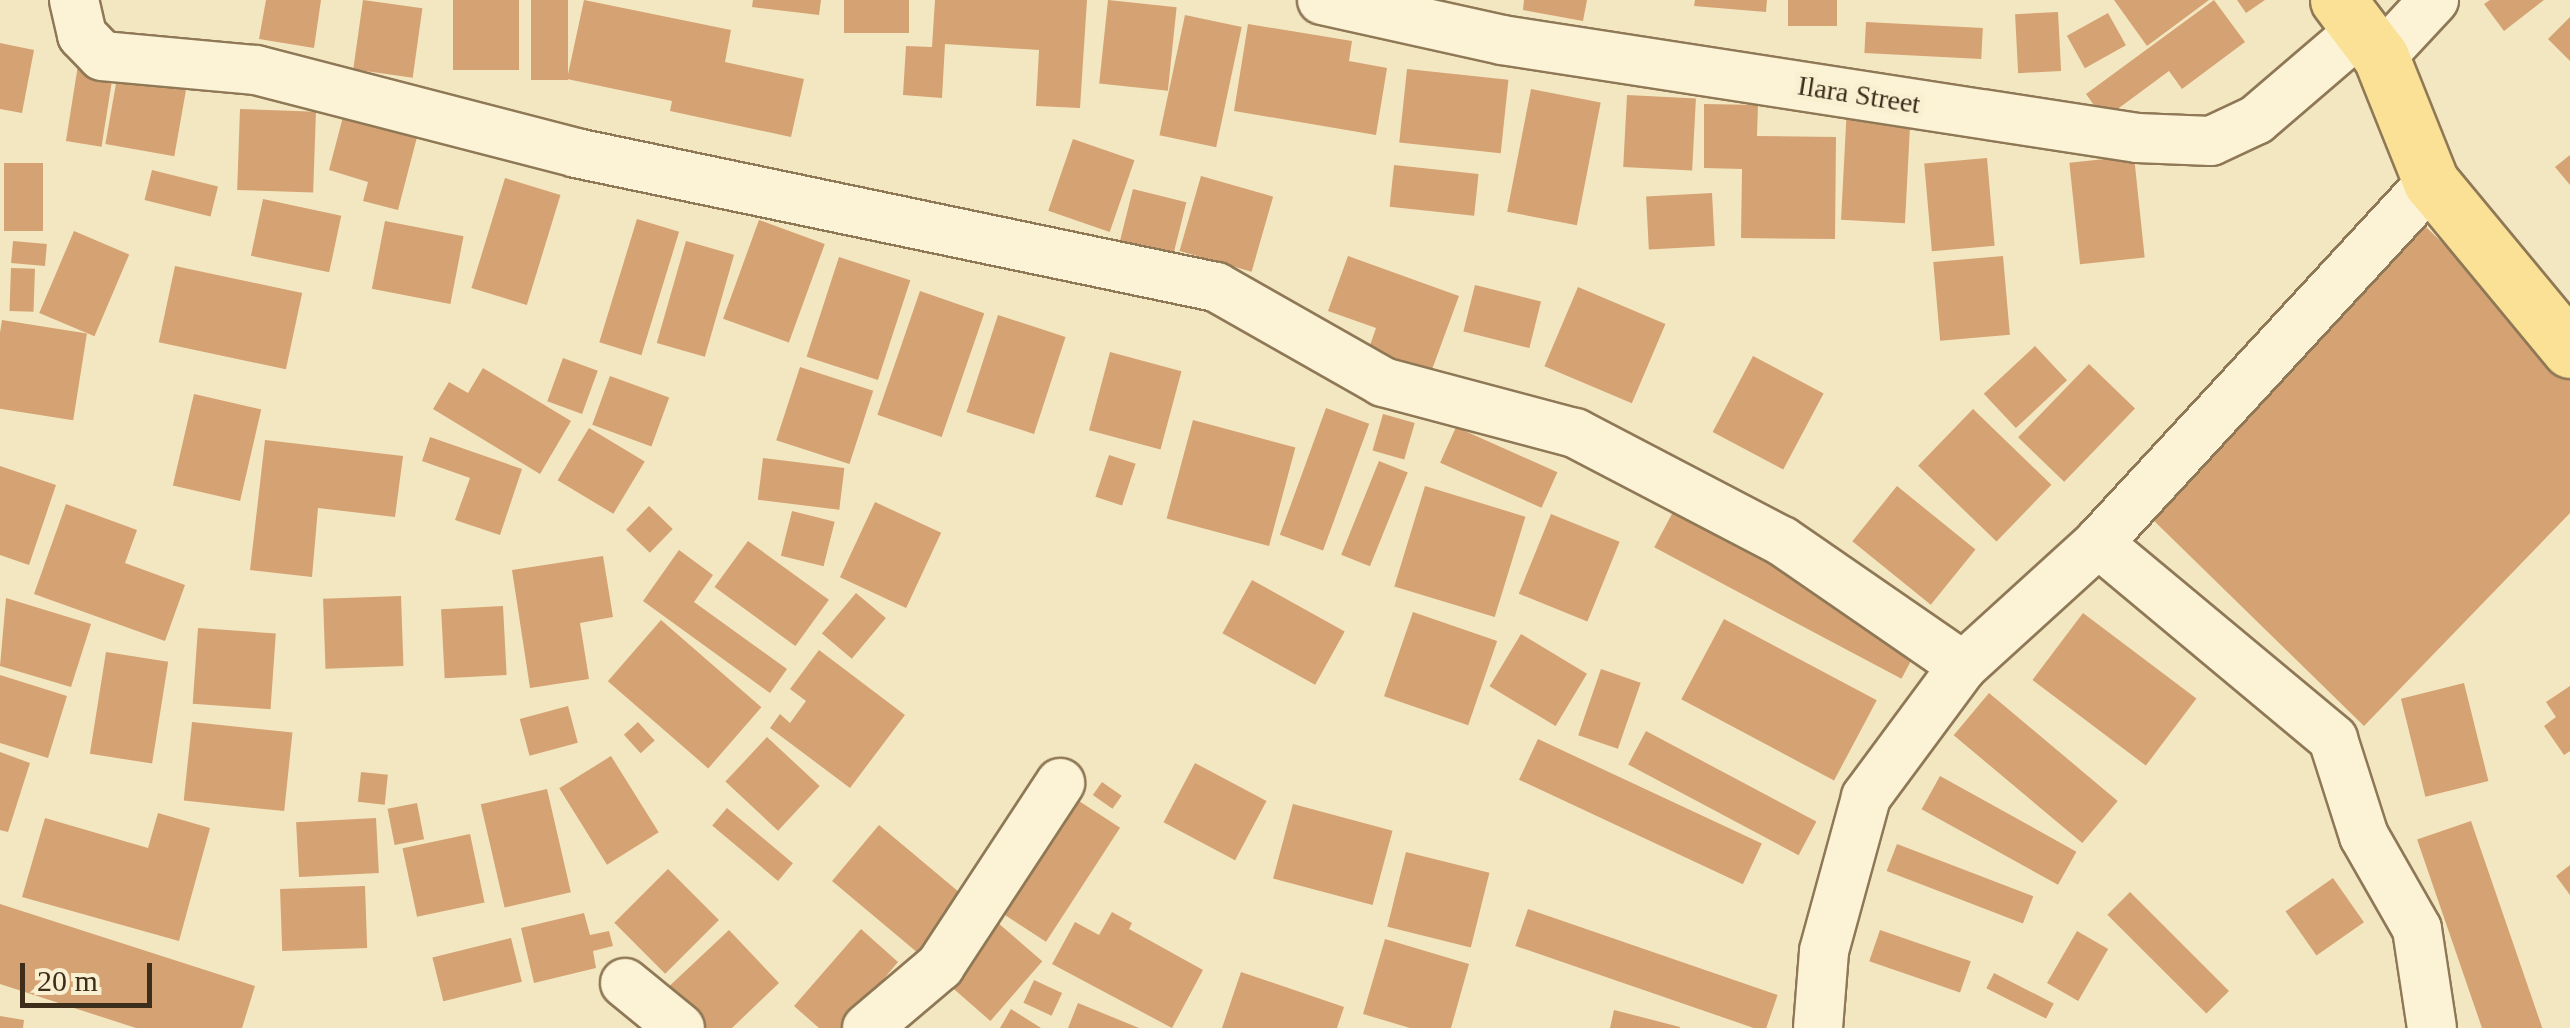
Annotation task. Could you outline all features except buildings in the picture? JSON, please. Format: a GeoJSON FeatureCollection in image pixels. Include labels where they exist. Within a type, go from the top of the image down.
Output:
{"type":"FeatureCollection","features":[{"type":"Feature","properties":{"kind":"main road"},"geometry":{"type":"LineString","coordinates":[[2360,28],[2432,182],[2570,350]]}},
{"type":"Feature","properties":{"kind":"street"},"geometry":{"type":"LineString","coordinates":[[74,0],[82,35],[102,56],[256,70],[576,153],[1216,287],[1383,382],[1575,433],[1782,541],[1963,666]]}},
{"type":"Feature","properties":{"kind":"street","name":"Ilara Street"},"geometry":{"type":"LineString","coordinates":[[1322,0],[1502,40],[2138,138],[2211,141],[2256,120],[2360,28],[2434,0]]}},
{"type":"Feature","properties":{"kind":"street"},"geometry":{"type":"LineString","coordinates":[[1818,1028],[1824,951],[1866,798],[1963,666],[2098,543],[2432,182]]}},
{"type":"Feature","properties":{"kind":"street"},"geometry":{"type":"LineString","coordinates":[[2098,543],[2333,739],[2364,836],[2417,928],[2432,1028]]}},
{"type":"Feature","properties":{"kind":"street"},"geometry":{"type":"LineString","coordinates":[[867,1028],[940,966],[1060,782]]}},
{"type":"Feature","properties":{"kind":"street"},"geometry":{"type":"LineString","coordinates":[[626,982],[680,1028]]}}]}
